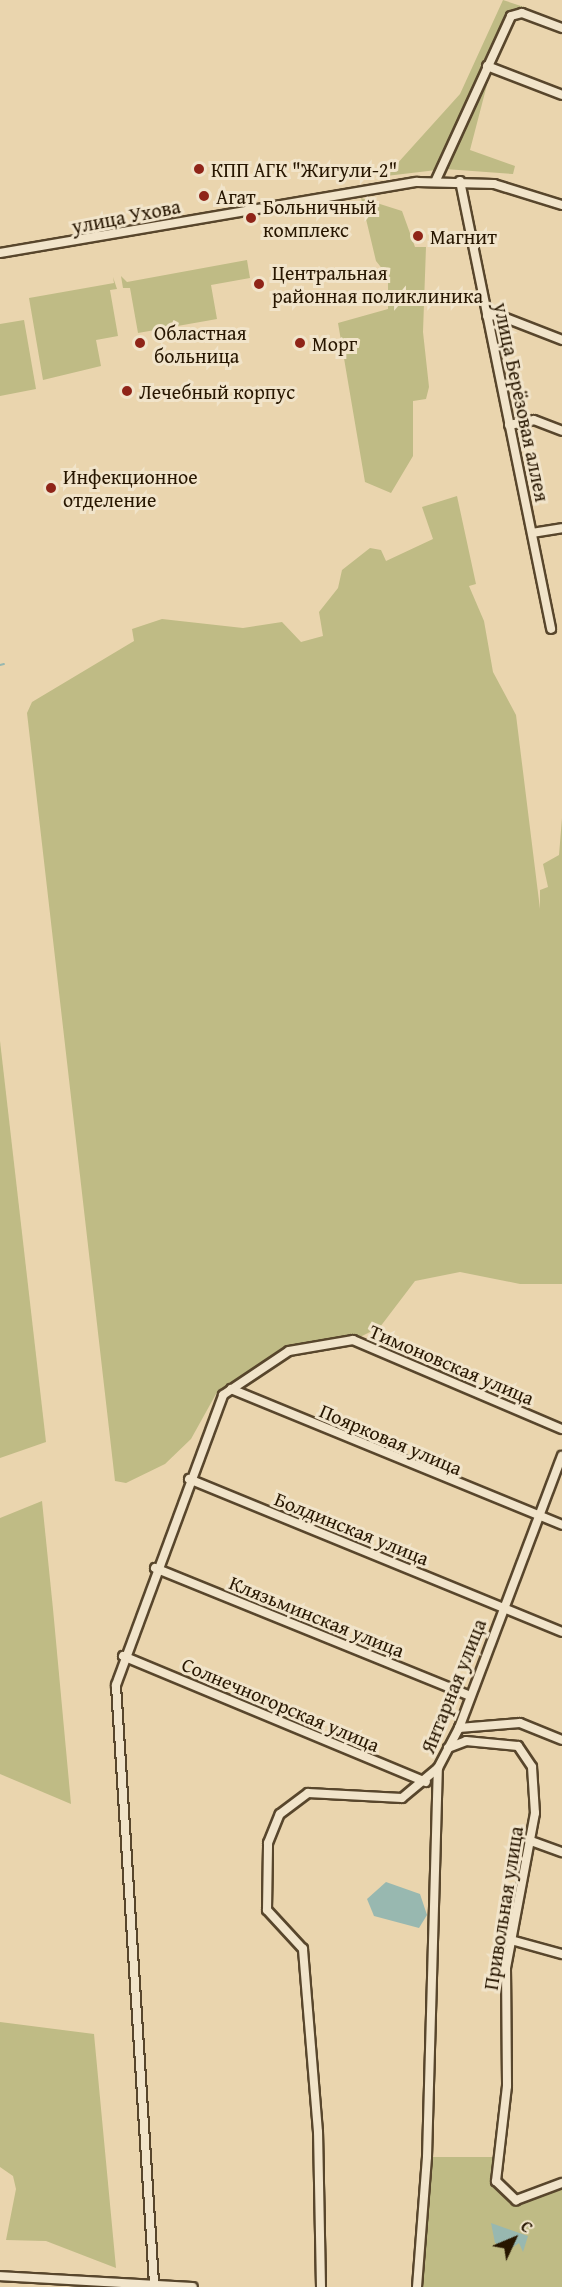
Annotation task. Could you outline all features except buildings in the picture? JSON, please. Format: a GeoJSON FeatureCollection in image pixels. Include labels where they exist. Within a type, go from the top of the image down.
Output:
{"type":"FeatureCollection","features":[{"type":"Feature","properties":{"kind":"street"},"geometry":{"type":"LineString","coordinates":[[436,180],[487,66],[515,13],[562,28]]}},
{"type":"Feature","properties":{"kind":"street"},"geometry":{"type":"LineString","coordinates":[[487,66],[562,95]]}},
{"type":"Feature","properties":{"kind":"street","name":"улица Ухова"},"geometry":{"type":"LineString","coordinates":[[0,253],[436,180],[510,187],[562,205]]}},
{"type":"Feature","properties":{"kind":"street","name":"улица Берёзовая аллея"},"geometry":{"type":"LineString","coordinates":[[460,181],[551,628]]}},
{"type":"Feature","properties":{"kind":"street"},"geometry":{"type":"LineString","coordinates":[[487,316],[498,315],[562,340]]}},
{"type":"Feature","properties":{"kind":"street"},"geometry":{"type":"LineString","coordinates":[[509,425],[534,420],[562,431]]}},
{"type":"Feature","properties":{"kind":"street"},"geometry":{"type":"LineString","coordinates":[[532,532],[562,528]]}},
{"type":"Feature","properties":{"kind":"street","name":"Тимоновская улица"},"geometry":{"type":"LineString","coordinates":[[231,1389],[299,1346],[353,1340],[562,1429]]}},
{"type":"Feature","properties":{"kind":"street"},"geometry":{"type":"LineString","coordinates":[[154,2283],[116,1726],[123,1656],[189,1479],[223,1395],[231,1389]]}},
{"type":"Feature","properties":{"kind":"street","name":"Поярковая улица"},"geometry":{"type":"LineString","coordinates":[[231,1389],[539,1518],[562,1525]]}},
{"type":"Feature","properties":{"kind":"street","name":"Янтарная улица"},"geometry":{"type":"LineString","coordinates":[[321,2287],[318,2132],[303,1949],[267,1910],[268,1843],[280,1814],[308,1793],[402,1798],[426,1782],[438,1768],[459,1728],[467,1695],[539,1518],[562,1455]]}},
{"type":"Feature","properties":{"kind":"street","name":"Болдинская улица"},"geometry":{"type":"LineString","coordinates":[[189,1479],[562,1632]]}},
{"type":"Feature","properties":{"kind":"street","name":"Клязьминская улица"},"geometry":{"type":"LineString","coordinates":[[155,1568],[467,1695]]}},
{"type":"Feature","properties":{"kind":"street","name":"Солнечногорская улица"},"geometry":{"type":"LineString","coordinates":[[123,1656],[426,1782]]}},
{"type":"Feature","properties":{"kind":"street"},"geometry":{"type":"LineString","coordinates":[[459,1728],[497,1721],[520,1723],[562,1740]]}},
{"type":"Feature","properties":{"kind":"street","name":"Привольная улица"},"geometry":{"type":"LineString","coordinates":[[448,1748],[488,1741],[526,1752],[535,1791],[531,1841],[511,1940],[504,1993],[507,2086],[496,2181],[516,2200],[562,2183]]}},
{"type":"Feature","properties":{"kind":"street"},"geometry":{"type":"LineString","coordinates":[[417,2287],[427,2157],[438,1768]]}},
{"type":"Feature","properties":{"kind":"street"},"geometry":{"type":"LineString","coordinates":[[531,1841],[562,1852]]}},
{"type":"Feature","properties":{"kind":"street"},"geometry":{"type":"LineString","coordinates":[[511,1940],[562,1954]]}},
{"type":"Feature","properties":{"kind":"street"},"geometry":{"type":"LineString","coordinates":[[0,2276],[193,2287]]}},
{"type":"Feature","properties":{"kind":"shaded area"},"geometry":{"type":"Polygon","coordinates":[[[503,0],[524,7],[515,13],[484,80],[489,77],[470,150],[515,166],[513,174],[445,169],[386,176],[460,94],[503,0]]]}},
{"type":"Feature","properties":{"kind":"shaded area"},"geometry":{"type":"Polygon","coordinates":[[[361,198],[402,211],[415,247],[426,247],[423,332],[429,387],[426,399],[413,401],[413,456],[391,493],[365,482],[338,323],[388,309],[388,276],[376,261],[361,198]]]}},
{"type":"Feature","properties":{"kind":"shaded area"},"geometry":{"type":"Polygon","coordinates":[[[247,260],[250,278],[211,285],[217,319],[138,333],[130,288],[123,288],[121,276],[127,282],[247,260]]]}},
{"type":"Feature","properties":{"kind":"shaded area"},"geometry":{"type":"Polygon","coordinates":[[[113,277],[117,289],[110,290],[118,336],[96,340],[101,366],[43,380],[29,298],[114,283],[113,277]]]}},
{"type":"Feature","properties":{"kind":"shaded area"},"geometry":{"type":"Polygon","coordinates":[[[24,320],[36,389],[0,396],[0,324],[24,320]]]}},
{"type":"Feature","properties":{"kind":"shaded area"},"geometry":{"type":"Polygon","coordinates":[[[457,496],[476,584],[469,586],[484,621],[493,672],[516,715],[540,909],[540,890],[548,887],[543,864],[559,855],[562,818],[562,1284],[520,1284],[460,1272],[415,1281],[380,1327],[360,1337],[294,1348],[216,1394],[191,1439],[165,1464],[126,1483],[115,1481],[27,713],[32,702],[134,641],[132,629],[162,619],[243,628],[282,622],[301,642],[323,636],[319,612],[338,588],[342,570],[370,548],[381,550],[386,561],[433,539],[422,507],[457,496]]]}},
{"type":"Feature","properties":{"kind":"shaded area"},"geometry":{"type":"Polygon","coordinates":[[[0,1041],[46,1442],[0,1458],[0,1041]]]}},
{"type":"Feature","properties":{"kind":"shaded area"},"geometry":{"type":"Polygon","coordinates":[[[42,1501],[71,1804],[0,1774],[0,1518],[42,1501]]]}},
{"type":"Feature","properties":{"kind":"shaded area"},"geometry":{"type":"Polygon","coordinates":[[[0,2022],[94,2034],[116,2268],[46,2241],[6,2240],[16,2189],[13,2176],[0,2167],[0,2022]]]}},
{"type":"Feature","properties":{"kind":"shaded area"},"geometry":{"type":"Polygon","coordinates":[[[427,2157],[497,2157],[499,2189],[516,2200],[562,2183],[562,2287],[417,2287],[427,2157]]]}},
{"type":"Feature","properties":{"kind":"water"},"geometry":{"type":"Polygon","coordinates":[[[386,1882],[420,1894],[427,1915],[419,1928],[374,1916],[367,1899],[386,1882]]]}},
{"type":"Feature","properties":{"kind":"water"},"geometry":{"type":"Polygon","coordinates":[[[491,2223],[528,2236],[523,2252],[519,2243],[510,2249],[495,2243],[491,2223]]]}},
{"type":"Feature","properties":{"kind":"waterway"},"geometry":{"type":"LineString","coordinates":[[0,665],[4,664]]}},
{"type":"Feature","properties":{"kind":"place","name":"КПП АГК \"Жигули-2\""},"geometry":{"type":"Point","coordinates":[199,169]}},
{"type":"Feature","properties":{"kind":"place","name":"Агат"},"geometry":{"type":"Point","coordinates":[204,196]}},
{"type":"Feature","properties":{"kind":"place","name":"Больничный комплекс"},"geometry":{"type":"Point","coordinates":[251,218]}},
{"type":"Feature","properties":{"kind":"place","name":"Магнит"},"geometry":{"type":"Point","coordinates":[418,236]}},
{"type":"Feature","properties":{"kind":"place","name":"Центральная районная поликлиника"},"geometry":{"type":"Point","coordinates":[259,284]}},
{"type":"Feature","properties":{"kind":"place","name":"Областная больница"},"geometry":{"type":"Point","coordinates":[140,343]}},
{"type":"Feature","properties":{"kind":"place","name":"Морг"},"geometry":{"type":"Point","coordinates":[300,343]}},
{"type":"Feature","properties":{"kind":"place","name":"Лечебный корпус"},"geometry":{"type":"Point","coordinates":[127,391]}},
{"type":"Feature","properties":{"kind":"place","name":"Инфекционное отделение"},"geometry":{"type":"Point","coordinates":[51,488]}}]}
